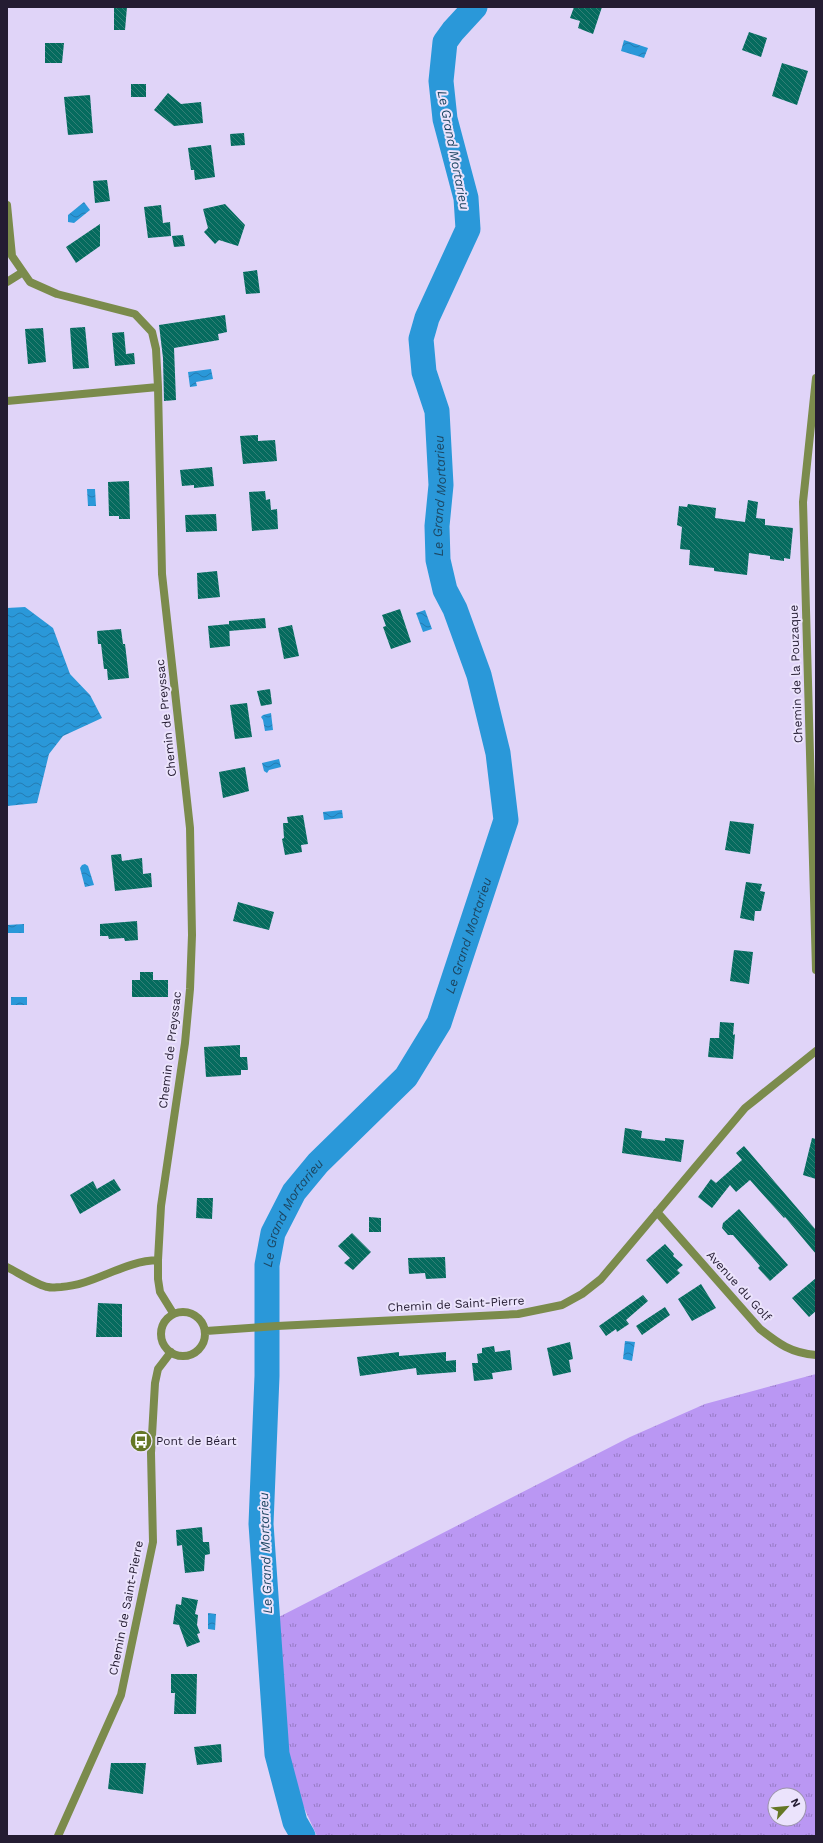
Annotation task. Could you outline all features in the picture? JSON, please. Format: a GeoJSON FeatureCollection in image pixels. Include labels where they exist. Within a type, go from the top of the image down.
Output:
{"type":"FeatureCollection","features":[{"type":"Feature","properties":{"kind":"street","name":"Chemin de Preyssac"},"geometry":{"type":"LineString","coordinates":[[7,205],[12,256],[30,282],[57,294],[135,314],[152,332],[156,349],[162,574],[190,828],[192,934],[190,989],[185,1043],[161,1206],[158,1260],[160,1292],[173,1313]]}},
{"type":"Feature","properties":{"kind":"street"},"geometry":{"type":"LineString","coordinates":[[7,282],[23,272]]}},
{"type":"Feature","properties":{"kind":"street","name":"Chemin de la Pouzaque"},"geometry":{"type":"LineString","coordinates":[[816,378],[803,502],[816,970]]}},
{"type":"Feature","properties":{"kind":"street"},"geometry":{"type":"LineString","coordinates":[[7,401],[158,387]]}},
{"type":"Feature","properties":{"kind":"street","name":"Chemin de Saint-Pierre"},"geometry":{"type":"LineString","coordinates":[[206,1332],[259,1327],[518,1314],[562,1305],[582,1294],[601,1279],[744,1108],[816,1052]]}},
{"type":"Feature","properties":{"kind":"street","name":"Avenue du Golf"},"geometry":{"type":"LineString","coordinates":[[657,1212],[760,1329],[780,1346],[802,1354],[816,1355]]}},
{"type":"Feature","properties":{"kind":"street"},"geometry":{"type":"LineString","coordinates":[[7,1267],[48,1287],[73,1286],[97,1279],[143,1261],[158,1260]]}},
{"type":"Feature","properties":{"kind":"street"},"geometry":{"type":"LineString","coordinates":[[180,1311],[194,1314],[204,1324],[206,1332],[203,1346],[198,1351],[185,1356],[171,1352],[162,1342],[161,1329],[164,1322],[173,1313],[180,1311]]}},
{"type":"Feature","properties":{"kind":"street","name":"Chemin de Saint-Pierre"},"geometry":{"type":"LineString","coordinates":[[58,1836],[121,1695],[152,1542],[151,1453],[155,1383],[158,1369],[171,1352]]}},
{"type":"Feature","properties":{"kind":"green space"},"geometry":{"type":"Polygon","coordinates":[[[816,1374],[816,1836],[317,1836],[289,1775],[275,1619],[630,1437],[705,1404],[816,1374]]]}},
{"type":"Feature","properties":{"kind":"water"},"geometry":{"type":"Polygon","coordinates":[[[624,40],[648,48],[644,58],[621,51],[624,40]]]}},
{"type":"Feature","properties":{"kind":"water"},"geometry":{"type":"Polygon","coordinates":[[[84,202],[90,210],[74,223],[68,222],[68,215],[84,202]]]}},
{"type":"Feature","properties":{"kind":"water"},"geometry":{"type":"Polygon","coordinates":[[[211,369],[213,379],[196,382],[197,386],[190,387],[188,372],[211,369]]]}},
{"type":"Feature","properties":{"kind":"water"},"geometry":{"type":"Polygon","coordinates":[[[87,489],[95,489],[96,506],[88,506],[87,489]]]}},
{"type":"Feature","properties":{"kind":"water"},"geometry":{"type":"Polygon","coordinates":[[[25,607],[53,628],[70,674],[90,695],[102,718],[63,736],[49,754],[37,803],[7,806],[7,608],[25,607]]]}},
{"type":"Feature","properties":{"kind":"water"},"geometry":{"type":"Polygon","coordinates":[[[425,610],[432,629],[423,632],[416,613],[425,610]]]}},
{"type":"Feature","properties":{"kind":"water"},"geometry":{"type":"Polygon","coordinates":[[[271,713],[273,730],[265,731],[261,717],[271,713]]]}},
{"type":"Feature","properties":{"kind":"water"},"geometry":{"type":"Polygon","coordinates":[[[279,759],[281,767],[269,770],[267,773],[264,771],[262,763],[279,759]]]}},
{"type":"Feature","properties":{"kind":"water"},"geometry":{"type":"Polygon","coordinates":[[[342,810],[343,818],[324,820],[323,812],[342,810]]]}},
{"type":"Feature","properties":{"kind":"water"},"geometry":{"type":"Polygon","coordinates":[[[85,864],[88,866],[94,885],[85,887],[80,868],[85,864]]]}},
{"type":"Feature","properties":{"kind":"water"},"geometry":{"type":"Polygon","coordinates":[[[24,924],[24,933],[7,933],[7,925],[24,924]]]}},
{"type":"Feature","properties":{"kind":"water"},"geometry":{"type":"Polygon","coordinates":[[[11,997],[27,997],[27,1005],[11,1005],[11,997]]]}},
{"type":"Feature","properties":{"kind":"water"},"geometry":{"type":"Polygon","coordinates":[[[625,1341],[635,1342],[632,1361],[623,1359],[625,1341]]]}},
{"type":"Feature","properties":{"kind":"water"},"geometry":{"type":"Polygon","coordinates":[[[208,1613],[216,1614],[215,1630],[208,1629],[208,1613]]]}},
{"type":"Feature","properties":{"kind":"building"},"geometry":{"type":"Polygon","coordinates":[[[114,7],[127,7],[125,30],[114,30],[114,7]]]}},
{"type":"Feature","properties":{"kind":"building"},"geometry":{"type":"Polygon","coordinates":[[[574,7],[602,7],[593,34],[578,28],[580,21],[570,18],[574,7]]]}},
{"type":"Feature","properties":{"kind":"building"},"geometry":{"type":"Polygon","coordinates":[[[749,32],[767,38],[761,57],[742,50],[749,32]]]}},
{"type":"Feature","properties":{"kind":"building"},"geometry":{"type":"Polygon","coordinates":[[[45,43],[64,43],[62,63],[45,63],[45,43]]]}},
{"type":"Feature","properties":{"kind":"building"},"geometry":{"type":"Polygon","coordinates":[[[782,63],[808,71],[797,105],[772,96],[782,63]]]}},
{"type":"Feature","properties":{"kind":"building"},"geometry":{"type":"Polygon","coordinates":[[[131,84],[146,84],[146,97],[131,97],[131,84]]]}},
{"type":"Feature","properties":{"kind":"building"},"geometry":{"type":"Polygon","coordinates":[[[168,93],[181,104],[201,102],[203,123],[174,126],[154,110],[168,93]]]}},
{"type":"Feature","properties":{"kind":"building"},"geometry":{"type":"Polygon","coordinates":[[[90,95],[93,133],[68,135],[64,97],[90,95]]]}},
{"type":"Feature","properties":{"kind":"building"},"geometry":{"type":"Polygon","coordinates":[[[244,133],[245,145],[231,146],[230,134],[244,133]]]}},
{"type":"Feature","properties":{"kind":"building"},"geometry":{"type":"Polygon","coordinates":[[[211,145],[215,177],[195,180],[194,170],[191,170],[188,148],[211,145]]]}},
{"type":"Feature","properties":{"kind":"building"},"geometry":{"type":"Polygon","coordinates":[[[107,180],[110,201],[95,203],[93,181],[107,180]]]}},
{"type":"Feature","properties":{"kind":"building"},"geometry":{"type":"Polygon","coordinates":[[[225,204],[245,225],[238,246],[219,240],[215,244],[204,232],[208,228],[203,209],[225,204]]]}},
{"type":"Feature","properties":{"kind":"building"},"geometry":{"type":"Polygon","coordinates":[[[161,205],[163,223],[170,222],[171,236],[148,238],[144,207],[161,205]]]}},
{"type":"Feature","properties":{"kind":"building"},"geometry":{"type":"Polygon","coordinates":[[[100,224],[100,246],[76,263],[66,247],[100,224]]]}},
{"type":"Feature","properties":{"kind":"building"},"geometry":{"type":"Polygon","coordinates":[[[183,235],[185,246],[174,247],[172,236],[183,235]]]}},
{"type":"Feature","properties":{"kind":"building"},"geometry":{"type":"Polygon","coordinates":[[[257,270],[260,293],[246,294],[243,272],[257,270]]]}},
{"type":"Feature","properties":{"kind":"building"},"geometry":{"type":"Polygon","coordinates":[[[225,315],[227,332],[218,334],[219,340],[174,348],[176,400],[164,401],[163,358],[159,325],[225,315]]]}},
{"type":"Feature","properties":{"kind":"building"},"geometry":{"type":"Polygon","coordinates":[[[85,327],[89,368],[73,369],[70,328],[85,327]]]}},
{"type":"Feature","properties":{"kind":"building"},"geometry":{"type":"Polygon","coordinates":[[[43,328],[46,362],[28,364],[25,329],[43,328]]]}},
{"type":"Feature","properties":{"kind":"building"},"geometry":{"type":"Polygon","coordinates":[[[124,332],[126,354],[134,353],[135,364],[115,366],[112,333],[124,332]]]}},
{"type":"Feature","properties":{"kind":"building"},"geometry":{"type":"Polygon","coordinates":[[[258,435],[258,441],[275,440],[277,461],[243,464],[240,436],[258,435]]]}},
{"type":"Feature","properties":{"kind":"building"},"geometry":{"type":"Polygon","coordinates":[[[212,467],[214,486],[194,488],[194,485],[182,486],[180,470],[212,467]]]}},
{"type":"Feature","properties":{"kind":"building"},"geometry":{"type":"Polygon","coordinates":[[[129,481],[130,519],[119,519],[119,516],[109,516],[108,482],[129,481]]]}},
{"type":"Feature","properties":{"kind":"building"},"geometry":{"type":"Polygon","coordinates":[[[265,491],[266,500],[270,499],[271,510],[277,509],[278,529],[252,531],[249,492],[265,491]]]}},
{"type":"Feature","properties":{"kind":"building"},"geometry":{"type":"Polygon","coordinates":[[[748,500],[758,502],[756,518],[765,519],[765,525],[793,528],[790,559],[784,558],[784,561],[770,559],[770,556],[749,553],[747,575],[714,571],[714,568],[689,565],[690,550],[680,549],[682,527],[677,525],[679,506],[687,507],[688,504],[716,508],[715,518],[745,522],[748,500]]]}},
{"type":"Feature","properties":{"kind":"building"},"geometry":{"type":"Polygon","coordinates":[[[216,514],[217,531],[186,532],[185,515],[216,514]]]}},
{"type":"Feature","properties":{"kind":"building"},"geometry":{"type":"Polygon","coordinates":[[[217,571],[220,597],[198,599],[197,573],[217,571]]]}},
{"type":"Feature","properties":{"kind":"building"},"geometry":{"type":"Polygon","coordinates":[[[400,609],[411,642],[391,649],[383,627],[386,626],[382,615],[400,609]]]}},
{"type":"Feature","properties":{"kind":"building"},"geometry":{"type":"Polygon","coordinates":[[[265,618],[266,628],[229,631],[229,621],[265,618]]]}},
{"type":"Feature","properties":{"kind":"building"},"geometry":{"type":"Polygon","coordinates":[[[229,624],[230,646],[210,648],[208,626],[229,624]]]}},
{"type":"Feature","properties":{"kind":"building"},"geometry":{"type":"Polygon","coordinates":[[[292,625],[299,656],[284,659],[278,628],[292,625]]]}},
{"type":"Feature","properties":{"kind":"building"},"geometry":{"type":"Polygon","coordinates":[[[121,629],[123,644],[125,644],[129,678],[108,680],[107,669],[104,669],[101,644],[98,644],[97,631],[121,629]]]}},
{"type":"Feature","properties":{"kind":"building"},"geometry":{"type":"Polygon","coordinates":[[[270,689],[272,704],[261,706],[257,691],[270,689]]]}},
{"type":"Feature","properties":{"kind":"building"},"geometry":{"type":"Polygon","coordinates":[[[247,703],[252,737],[235,739],[230,705],[247,703]]]}},
{"type":"Feature","properties":{"kind":"building"},"geometry":{"type":"Polygon","coordinates":[[[245,767],[249,791],[223,798],[219,772],[245,767]]]}},
{"type":"Feature","properties":{"kind":"building"},"geometry":{"type":"Polygon","coordinates":[[[303,815],[308,844],[301,845],[302,852],[285,855],[282,839],[284,838],[283,823],[288,823],[287,817],[303,815]]]}},
{"type":"Feature","properties":{"kind":"building"},"geometry":{"type":"Polygon","coordinates":[[[730,821],[754,824],[750,854],[725,850],[730,821]]]}},
{"type":"Feature","properties":{"kind":"building"},"geometry":{"type":"Polygon","coordinates":[[[121,854],[122,861],[142,858],[143,874],[151,873],[152,887],[115,891],[111,855],[121,854]]]}},
{"type":"Feature","properties":{"kind":"building"},"geometry":{"type":"Polygon","coordinates":[[[746,882],[762,884],[760,891],[765,892],[761,911],[755,911],[754,921],[740,918],[746,882]]]}},
{"type":"Feature","properties":{"kind":"building"},"geometry":{"type":"Polygon","coordinates":[[[238,902],[274,912],[269,930],[233,921],[238,902]]]}},
{"type":"Feature","properties":{"kind":"building"},"geometry":{"type":"Polygon","coordinates":[[[137,921],[138,940],[125,941],[124,938],[109,939],[108,936],[100,936],[100,924],[137,921]]]}},
{"type":"Feature","properties":{"kind":"building"},"geometry":{"type":"Polygon","coordinates":[[[734,950],[753,952],[749,984],[730,981],[734,950]]]}},
{"type":"Feature","properties":{"kind":"building"},"geometry":{"type":"Polygon","coordinates":[[[140,972],[153,972],[153,980],[168,980],[168,997],[132,997],[132,980],[140,980],[140,972]]]}},
{"type":"Feature","properties":{"kind":"building"},"geometry":{"type":"Polygon","coordinates":[[[720,1022],[734,1023],[733,1035],[735,1034],[733,1059],[708,1057],[710,1038],[719,1038],[720,1022]]]}},
{"type":"Feature","properties":{"kind":"building"},"geometry":{"type":"Polygon","coordinates":[[[240,1045],[240,1057],[247,1057],[248,1070],[241,1070],[241,1075],[206,1077],[204,1047],[240,1045]]]}},
{"type":"Feature","properties":{"kind":"building"},"geometry":{"type":"Polygon","coordinates":[[[625,1128],[642,1131],[641,1138],[665,1141],[665,1138],[684,1140],[681,1162],[622,1153],[625,1128]]]}},
{"type":"Feature","properties":{"kind":"building"},"geometry":{"type":"Polygon","coordinates":[[[812,1138],[816,1139],[816,1179],[803,1175],[812,1138]]]}},
{"type":"Feature","properties":{"kind":"building"},"geometry":{"type":"Polygon","coordinates":[[[744,1146],[816,1230],[816,1254],[785,1217],[784,1218],[750,1180],[736,1192],[730,1185],[712,1208],[698,1197],[711,1179],[716,1183],[742,1160],[736,1153],[744,1146]]]}},
{"type":"Feature","properties":{"kind":"building"},"geometry":{"type":"Polygon","coordinates":[[[114,1179],[121,1190],[80,1214],[70,1195],[93,1181],[97,1189],[114,1179]]]}},
{"type":"Feature","properties":{"kind":"building"},"geometry":{"type":"Polygon","coordinates":[[[197,1198],[213,1198],[212,1219],[196,1218],[197,1198]]]}},
{"type":"Feature","properties":{"kind":"building"},"geometry":{"type":"Polygon","coordinates":[[[739,1209],[788,1265],[770,1281],[758,1268],[760,1266],[733,1235],[728,1235],[722,1228],[723,1223],[739,1209]]]}},
{"type":"Feature","properties":{"kind":"building"},"geometry":{"type":"Polygon","coordinates":[[[369,1217],[381,1218],[381,1232],[369,1232],[369,1217]]]}},
{"type":"Feature","properties":{"kind":"building"},"geometry":{"type":"Polygon","coordinates":[[[352,1233],[371,1252],[353,1270],[344,1263],[350,1258],[338,1246],[352,1233]]]}},
{"type":"Feature","properties":{"kind":"building"},"geometry":{"type":"Polygon","coordinates":[[[665,1244],[674,1254],[673,1256],[683,1265],[677,1270],[680,1273],[667,1284],[646,1260],[665,1244]]]}},
{"type":"Feature","properties":{"kind":"building"},"geometry":{"type":"Polygon","coordinates":[[[445,1257],[446,1278],[426,1279],[425,1273],[409,1274],[408,1258],[445,1257]]]}},
{"type":"Feature","properties":{"kind":"building"},"geometry":{"type":"Polygon","coordinates":[[[816,1278],[816,1311],[809,1317],[792,1298],[816,1278]]]}},
{"type":"Feature","properties":{"kind":"building"},"geometry":{"type":"Polygon","coordinates":[[[701,1284],[716,1308],[692,1321],[678,1299],[701,1284]]]}},
{"type":"Feature","properties":{"kind":"building"},"geometry":{"type":"Polygon","coordinates":[[[643,1295],[648,1301],[626,1320],[629,1324],[617,1332],[616,1329],[606,1336],[599,1326],[643,1295]]]}},
{"type":"Feature","properties":{"kind":"building"},"geometry":{"type":"Polygon","coordinates":[[[98,1303],[122,1304],[122,1337],[96,1337],[98,1303]]]}},
{"type":"Feature","properties":{"kind":"building"},"geometry":{"type":"Polygon","coordinates":[[[665,1307],[670,1315],[642,1335],[636,1326],[665,1307]]]}},
{"type":"Feature","properties":{"kind":"building"},"geometry":{"type":"Polygon","coordinates":[[[570,1342],[573,1359],[569,1360],[571,1372],[553,1376],[547,1348],[570,1342]]]}},
{"type":"Feature","properties":{"kind":"building"},"geometry":{"type":"Polygon","coordinates":[[[494,1346],[495,1352],[510,1350],[512,1370],[492,1373],[493,1379],[474,1381],[472,1363],[478,1363],[477,1354],[482,1353],[482,1348],[494,1346]]]}},
{"type":"Feature","properties":{"kind":"building"},"geometry":{"type":"Polygon","coordinates":[[[399,1352],[399,1356],[446,1352],[446,1361],[456,1360],[456,1372],[417,1375],[416,1368],[360,1376],[357,1357],[399,1352]]]}},
{"type":"Feature","properties":{"kind":"building"},"geometry":{"type":"Polygon","coordinates":[[[202,1527],[203,1542],[209,1542],[210,1554],[205,1555],[204,1571],[185,1573],[182,1545],[177,1546],[176,1530],[202,1527]]]}},
{"type":"Feature","properties":{"kind":"building"},"geometry":{"type":"Polygon","coordinates":[[[182,1597],[198,1600],[195,1614],[198,1615],[197,1625],[200,1633],[197,1634],[200,1642],[187,1647],[179,1625],[173,1624],[176,1604],[181,1605],[182,1597]]]}},
{"type":"Feature","properties":{"kind":"building"},"geometry":{"type":"Polygon","coordinates":[[[171,1674],[197,1674],[196,1714],[174,1714],[175,1693],[171,1693],[171,1674]]]}},
{"type":"Feature","properties":{"kind":"building"},"geometry":{"type":"Polygon","coordinates":[[[221,1744],[222,1762],[197,1765],[194,1747],[221,1744]]]}},
{"type":"Feature","properties":{"kind":"building"},"geometry":{"type":"Polygon","coordinates":[[[111,1763],[146,1763],[143,1794],[108,1789],[111,1763]]]}},
{"type":"Feature","properties":{"kind":"waterway","name":"Le Grand Mortarieu"},"geometry":{"type":"LineString","coordinates":[[303,1836],[295,1822],[277,1754],[261,1524],[267,1376],[267,1265],[273,1233],[294,1192],[318,1163],[406,1077],[439,1023],[506,820],[498,753],[479,675],[455,609],[445,590],[438,560],[437,526],[441,485],[437,411],[424,372],[421,339],[427,318],[468,229],[466,198],[445,119],[441,81],[445,42],[475,7]]}},
{"type":"Feature","properties":{"kind":"place","name":"Pont de Béart"},"geometry":{"type":"Point","coordinates":[141,1441]}}]}
